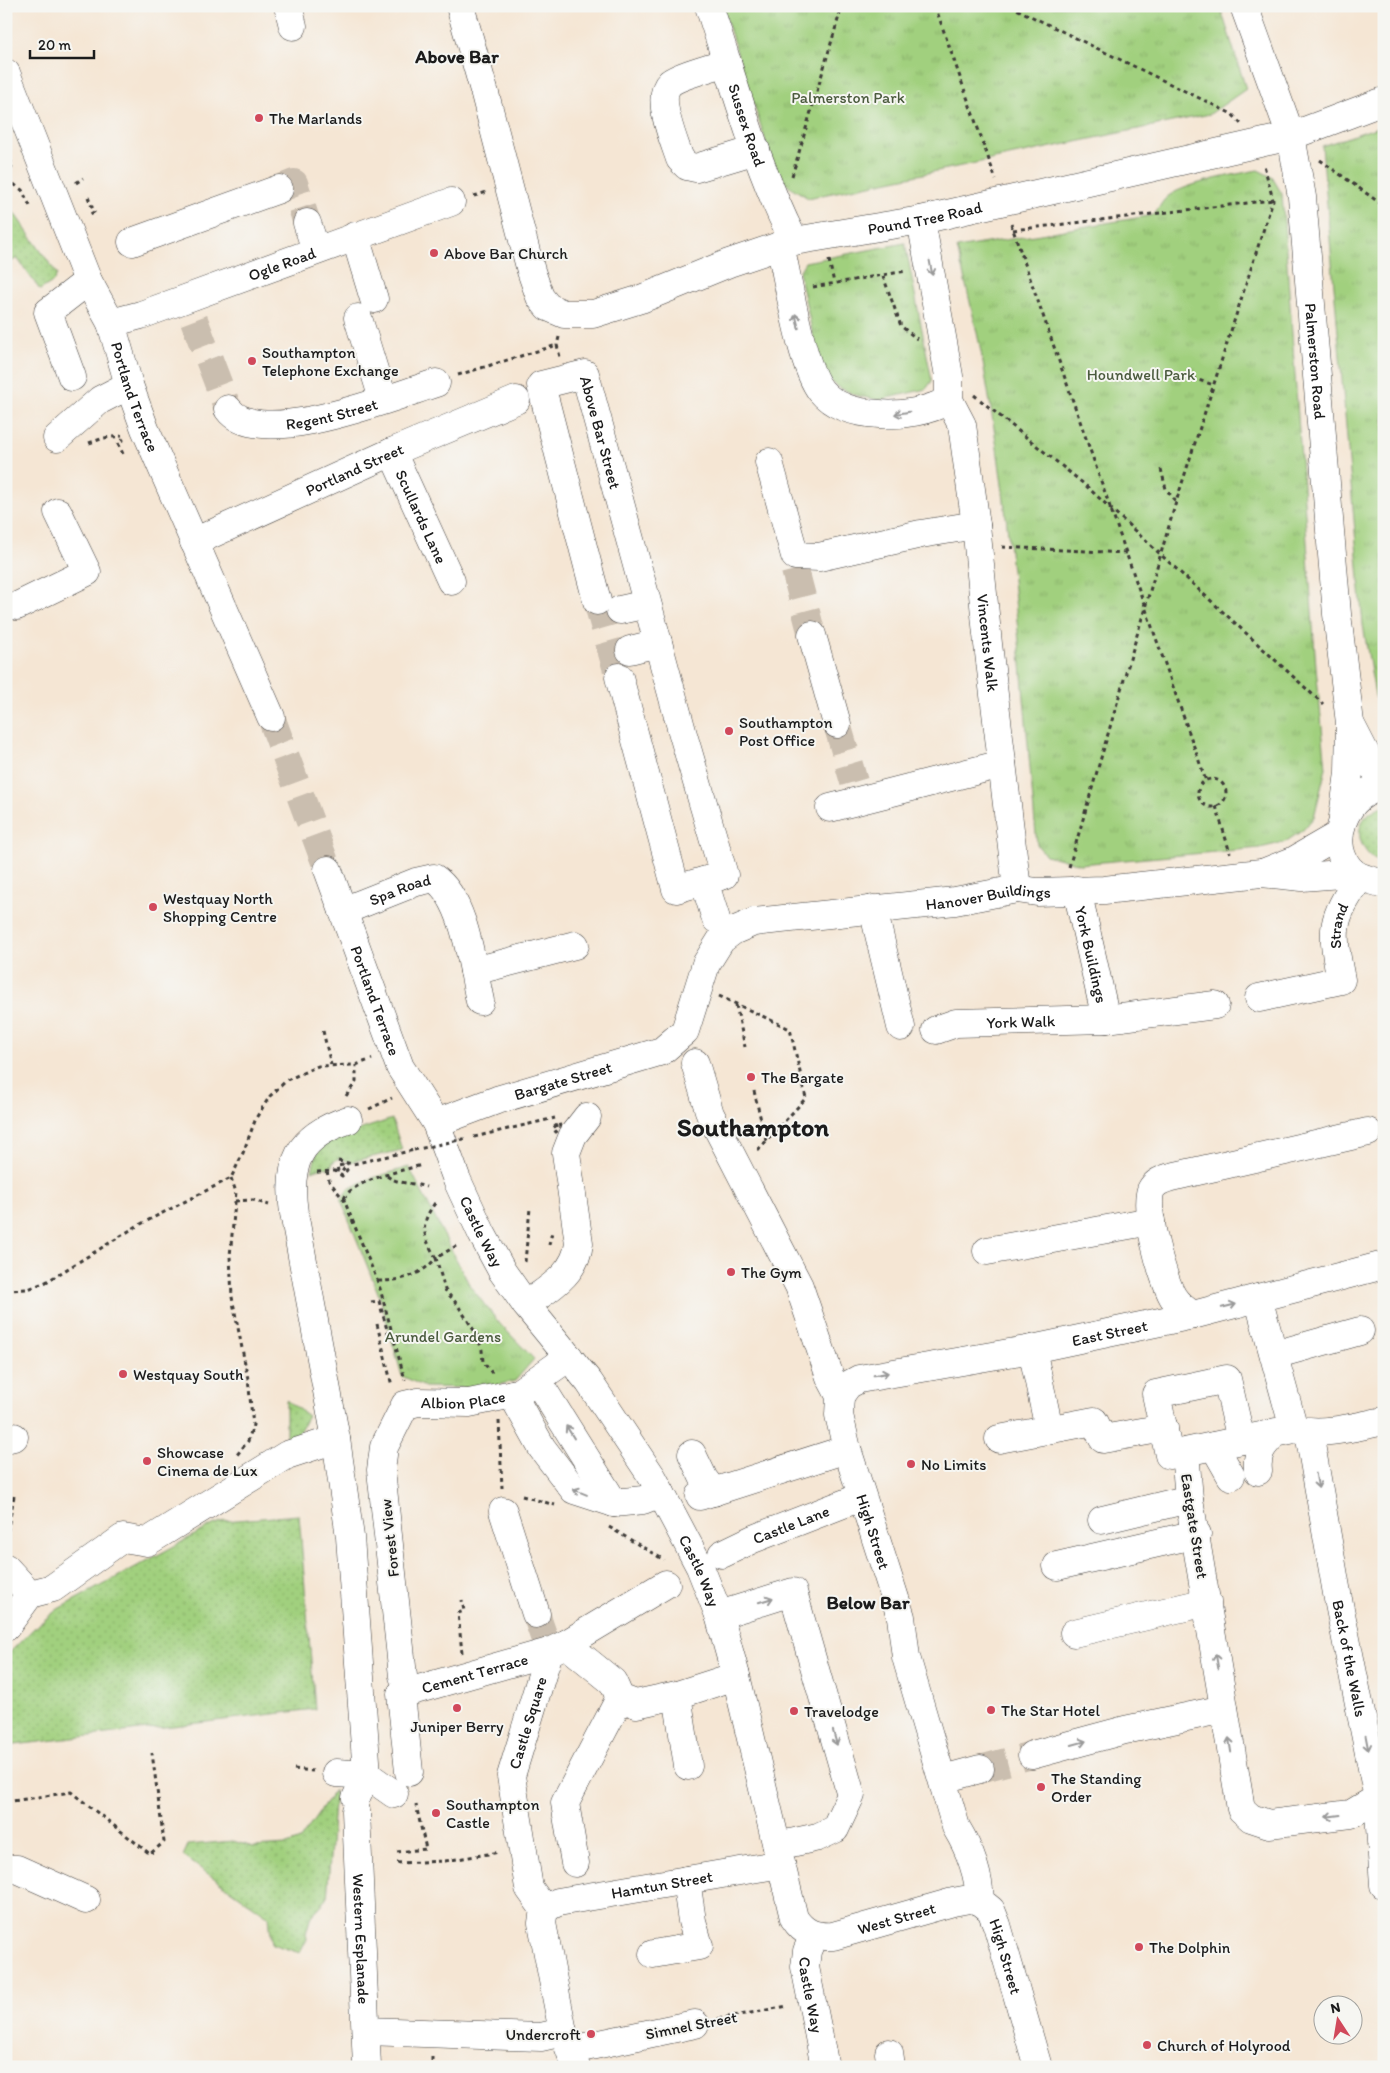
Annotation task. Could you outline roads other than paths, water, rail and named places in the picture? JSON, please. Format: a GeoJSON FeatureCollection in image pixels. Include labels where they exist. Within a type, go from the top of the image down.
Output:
{"type":"FeatureCollection","features":[{"type":"Feature","properties":{"kind":"street","name":"Pound Tree Road"},"geometry":{"type":"LineString","coordinates":[[460,6],[486,94],[508,186],[540,297],[548,307],[564,314],[593,314],[642,299],[729,263],[787,243],[921,220],[1259,144],[1291,136],[1384,101]]}},
{"type":"Feature","properties":{"kind":"street","name":"Sussex Road"},"geometry":{"type":"LineString","coordinates":[[709,6],[756,150],[774,198],[787,243]]}},
{"type":"Feature","properties":{"kind":"street","name":"Palmerston Road"},"geometry":{"type":"LineString","coordinates":[[1244,6],[1291,136],[1302,197],[1337,614],[1349,714],[1349,773],[1341,826]]}},
{"type":"Feature","properties":{"kind":"street"},"geometry":{"type":"LineString","coordinates":[[727,62],[671,81],[664,90],[663,101],[680,159],[687,166],[696,168],[756,150]]}},
{"type":"Feature","properties":{"kind":"street","name":"Portland Terrace"},"geometry":{"type":"LineString","coordinates":[[6,73],[88,281],[111,323],[129,385],[145,429],[271,717]]}},
{"type":"Feature","properties":{"kind":"street"},"geometry":{"type":"LineString","coordinates":[[132,242],[279,189]]}},
{"type":"Feature","properties":{"kind":"street","name":"Ogle Road"},"geometry":{"type":"LineString","coordinates":[[111,323],[141,315],[190,308],[286,250],[316,250],[451,202]]}},
{"type":"Feature","properties":{"kind":"street","name":"Vincents Walk"},"geometry":{"type":"LineString","coordinates":[[921,220],[931,266],[950,394],[962,425],[978,538],[1017,889]]}},
{"type":"Feature","properties":{"kind":"street"},"geometry":{"type":"LineString","coordinates":[[307,223],[316,250]]}},
{"type":"Feature","properties":{"kind":"street"},"geometry":{"type":"LineString","coordinates":[[355,236],[366,309],[383,399]]}},
{"type":"Feature","properties":{"kind":"street"},"geometry":{"type":"LineString","coordinates":[[787,243],[790,291],[813,378],[829,399],[850,410],[891,415],[933,408],[950,394]]}},
{"type":"Feature","properties":{"kind":"street"},"geometry":{"type":"LineString","coordinates":[[72,377],[48,312],[88,281]]}},
{"type":"Feature","properties":{"kind":"street","name":"Above Bar Street"},"geometry":{"type":"LineString","coordinates":[[619,677],[676,889],[724,875],[658,643],[648,604],[585,374],[541,385],[609,606],[648,604]]}},
{"type":"Feature","properties":{"kind":"street","name":"Regent Street"},"geometry":{"type":"LineString","coordinates":[[228,409],[232,415],[243,420],[273,425],[301,422],[333,415],[436,383]]}},
{"type":"Feature","properties":{"kind":"street"},"geometry":{"type":"LineString","coordinates":[[61,437],[71,406],[84,401],[100,400],[129,385]]}},
{"type":"Feature","properties":{"kind":"street","name":"Portland Street"},"geometry":{"type":"LineString","coordinates":[[194,542],[392,452],[516,400]]}},
{"type":"Feature","properties":{"kind":"street","name":"Scullards Lane"},"geometry":{"type":"LineString","coordinates":[[392,452],[451,581]]}},
{"type":"Feature","properties":{"kind":"street"},"geometry":{"type":"LineString","coordinates":[[769,462],[795,563],[921,534],[978,538]]}},
{"type":"Feature","properties":{"kind":"street"},"geometry":{"type":"LineString","coordinates":[[13,612],[87,572],[58,512]]}},
{"type":"Feature","properties":{"kind":"street"},"geometry":{"type":"LineString","coordinates":[[812,634],[837,724]]}},
{"type":"Feature","properties":{"kind":"street"},"geometry":{"type":"LineString","coordinates":[[630,650],[658,643]]}},
{"type":"Feature","properties":{"kind":"street","name":"Palmerston Road"},"geometry":{"type":"LineString","coordinates":[[1349,714],[1372,766],[1384,778]]}},
{"type":"Feature","properties":{"kind":"street"},"geometry":{"type":"LineString","coordinates":[[830,808],[858,792],[1002,764]]}},
{"type":"Feature","properties":{"kind":"street","name":"Hanover Buildings"},"geometry":{"type":"LineString","coordinates":[[1249,875],[1293,861],[1341,826],[1366,792],[1384,788]]}},
{"type":"Feature","properties":{"kind":"street"},"geometry":{"type":"LineString","coordinates":[[1341,826],[1341,853],[1347,865],[1366,878]]}},
{"type":"Feature","properties":{"kind":"street","name":"Portland Terrace"},"geometry":{"type":"LineString","coordinates":[[328,870],[393,1049],[406,1078],[436,1123]]}},
{"type":"Feature","properties":{"kind":"street","name":"Hanover Buildings"},"geometry":{"type":"LineString","coordinates":[[718,930],[733,931],[754,922],[955,900],[1017,889],[1038,892],[1104,890],[1249,875],[1366,878]]}},
{"type":"Feature","properties":{"kind":"street","name":"Spa Road"},"geometry":{"type":"LineString","coordinates":[[343,911],[416,882],[434,878],[445,886],[458,911],[471,963]]}},
{"type":"Feature","properties":{"kind":"street","name":"Strand"},"geometry":{"type":"LineString","coordinates":[[1259,998],[1341,980],[1334,941],[1336,919],[1344,900],[1366,878]]}},
{"type":"Feature","properties":{"kind":"street"},"geometry":{"type":"LineString","coordinates":[[704,881],[718,930]]}},
{"type":"Feature","properties":{"kind":"street","name":"York Buildings"},"geometry":{"type":"LineString","coordinates":[[1070,891],[1106,1019]]}},
{"type":"Feature","properties":{"kind":"street"},"geometry":{"type":"LineString","coordinates":[[873,909],[901,1027]]}},
{"type":"Feature","properties":{"kind":"street","name":"Bargate Street"},"geometry":{"type":"LineString","coordinates":[[436,1123],[497,1100],[662,1051],[685,1031],[718,930]]}},
{"type":"Feature","properties":{"kind":"street"},"geometry":{"type":"LineString","coordinates":[[480,1001],[471,963],[575,945]]}},
{"type":"Feature","properties":{"kind":"street","name":"York Walk"},"geometry":{"type":"LineString","coordinates":[[936,1030],[956,1023],[1106,1019],[1215,1005]]}},
{"type":"Feature","properties":{"kind":"street","name":"High Street"},"geometry":{"type":"LineString","coordinates":[[695,1063],[710,1114],[800,1288],[830,1377],[840,1396],[839,1415],[847,1448],[861,1497],[868,1509],[901,1617],[906,1657],[956,1827],[968,1848],[980,1883],[980,1900],[991,1910],[997,1925],[1038,2067]]}},
{"type":"Feature","properties":{"kind":"street"},"geometry":{"type":"LineString","coordinates":[[526,1305],[564,1277],[577,1257],[578,1244],[566,1153],[573,1135],[586,1117]]}},
{"type":"Feature","properties":{"kind":"street","name":"Western Esplanade"},"geometry":{"type":"LineString","coordinates":[[337,1119],[307,1141],[296,1158],[291,1175],[294,1213],[336,1439],[350,1537],[360,1795],[358,1899],[367,2067]]}},
{"type":"Feature","properties":{"kind":"street","name":"Castle Way"},"geometry":{"type":"LineString","coordinates":[[436,1123],[470,1212],[502,1272],[594,1390],[661,1493],[700,1567],[719,1615],[736,1676],[794,1918],[799,1926],[814,1935],[807,1951],[805,1967],[825,2067]]}},
{"type":"Feature","properties":{"kind":"street"},"geometry":{"type":"LineString","coordinates":[[1193,1315],[1181,1307],[1167,1286],[1151,1221],[1149,1200],[1151,1188],[1161,1180],[1368,1132]]}},
{"type":"Feature","properties":{"kind":"street"},"geometry":{"type":"LineString","coordinates":[[987,1251],[1151,1221]]}},
{"type":"Feature","properties":{"kind":"street","name":"East Street"},"geometry":{"type":"LineString","coordinates":[[840,1396],[848,1385],[859,1379],[1032,1349],[1193,1315],[1384,1265]]}},
{"type":"Feature","properties":{"kind":"street","name":"Back of the Walls"},"geometry":{"type":"LineString","coordinates":[[1258,1298],[1338,1598],[1378,1798],[1384,1885]]}},
{"type":"Feature","properties":{"kind":"street"},"geometry":{"type":"LineString","coordinates":[[1274,1355],[1360,1331]]}},
{"type":"Feature","properties":{"kind":"street"},"geometry":{"type":"LineString","coordinates":[[1032,1349],[1048,1429]]}},
{"type":"Feature","properties":{"kind":"street","name":"Albion Place"},"geometry":{"type":"LineString","coordinates":[[398,1396],[418,1402],[469,1403],[505,1396],[537,1380],[569,1357]]}},
{"type":"Feature","properties":{"kind":"street"},"geometry":{"type":"LineString","coordinates":[[1185,1452],[1169,1455],[1156,1394],[1227,1379],[1240,1440]]}},
{"type":"Feature","properties":{"kind":"street"},"geometry":{"type":"LineString","coordinates":[[537,1380],[609,1514]]}},
{"type":"Feature","properties":{"kind":"street","name":"Forest View"},"geometry":{"type":"LineString","coordinates":[[360,1795],[402,1783],[402,1685],[381,1470],[384,1447],[398,1396]]}},
{"type":"Feature","properties":{"kind":"street"},"geometry":{"type":"LineString","coordinates":[[505,1396],[574,1490],[609,1514]]}},
{"type":"Feature","properties":{"kind":"street"},"geometry":{"type":"LineString","coordinates":[[999,1439],[1094,1421],[1103,1439],[1164,1428]]}},
{"type":"Feature","properties":{"kind":"street","name":"Eastgate Street"},"geometry":{"type":"LineString","coordinates":[[1378,1798],[1352,1814],[1268,1824],[1251,1818],[1241,1809],[1197,1534],[1189,1499],[1185,1452],[1293,1431],[1330,1431],[1384,1421]]}},
{"type":"Feature","properties":{"kind":"street"},"geometry":{"type":"LineString","coordinates":[[1214,1446],[1251,1472],[1270,1460],[1293,1431]]}},
{"type":"Feature","properties":{"kind":"street"},"geometry":{"type":"LineString","coordinates":[[6,1627],[30,1594],[53,1588],[123,1538],[147,1542],[287,1455],[336,1439]]}},
{"type":"Feature","properties":{"kind":"street"},"geometry":{"type":"LineString","coordinates":[[692,1454],[704,1479],[707,1494],[847,1448]]}},
{"type":"Feature","properties":{"kind":"street"},"geometry":{"type":"LineString","coordinates":[[609,1514],[661,1493]]}},
{"type":"Feature","properties":{"kind":"street","name":"Castle Lane"},"geometry":{"type":"LineString","coordinates":[[722,1554],[753,1539],[861,1497]]}},
{"type":"Feature","properties":{"kind":"street"},"geometry":{"type":"LineString","coordinates":[[1102,1520],[1189,1499]]}},
{"type":"Feature","properties":{"kind":"street"},"geometry":{"type":"LineString","coordinates":[[511,1503],[536,1614]]}},
{"type":"Feature","properties":{"kind":"street"},"geometry":{"type":"LineString","coordinates":[[1057,1566],[1197,1534]]}},
{"type":"Feature","properties":{"kind":"street"},"geometry":{"type":"LineString","coordinates":[[6,1568],[30,1594]]}},
{"type":"Feature","properties":{"kind":"street"},"geometry":{"type":"LineString","coordinates":[[667,1574],[553,1645],[612,1682],[620,1698],[636,1704],[677,1695],[736,1676]]}},
{"type":"Feature","properties":{"kind":"street","name":"Hamtun Street"},"geometry":{"type":"LineString","coordinates":[[544,1909],[558,1902],[686,1880],[779,1855],[835,1829],[851,1795],[793,1592],[719,1615]]}},
{"type":"Feature","properties":{"kind":"street"},"geometry":{"type":"LineString","coordinates":[[1074,1633],[1207,1602]]}},
{"type":"Feature","properties":{"kind":"street","name":"Cement Terrace"},"geometry":{"type":"LineString","coordinates":[[402,1685],[464,1676],[553,1645]]}},
{"type":"Feature","properties":{"kind":"street","name":"Castle Square"},"geometry":{"type":"LineString","coordinates":[[544,1909],[530,1888],[511,1776],[553,1645]]}},
{"type":"Feature","properties":{"kind":"street"},"geometry":{"type":"LineString","coordinates":[[677,1695],[688,1766]]}},
{"type":"Feature","properties":{"kind":"street"},"geometry":{"type":"LineString","coordinates":[[576,1862],[565,1802],[620,1698]]}},
{"type":"Feature","properties":{"kind":"street"},"geometry":{"type":"LineString","coordinates":[[1032,1755],[1125,1730],[1224,1709]]}},
{"type":"Feature","properties":{"kind":"street"},"geometry":{"type":"LineString","coordinates":[[943,1780],[980,1769]]}},
{"type":"Feature","properties":{"kind":"street"},"geometry":{"type":"LineString","coordinates":[[336,1773],[360,1795]]}},
{"type":"Feature","properties":{"kind":"street"},"geometry":{"type":"LineString","coordinates":[[6,1869],[17,1868],[86,1900]]}},
{"type":"Feature","properties":{"kind":"street"},"geometry":{"type":"LineString","coordinates":[[653,1954],[698,1946],[686,1880]]}},
{"type":"Feature","properties":{"kind":"street","name":"West Street"},"geometry":{"type":"LineString","coordinates":[[814,1935],[833,1936],[953,1902],[968,1899],[980,1900]]}},
{"type":"Feature","properties":{"kind":"street"},"geometry":{"type":"LineString","coordinates":[[544,1909],[542,1923],[570,2049]]}},
{"type":"Feature","properties":{"kind":"street","name":"Simnel Street"},"geometry":{"type":"LineString","coordinates":[[366,2031],[541,2037],[570,2049],[695,2024]]}},
{"type":"Feature","properties":{"kind":"tunnel"},"geometry":{"type":"LineString","coordinates":[[279,189],[294,183],[307,223]]}},
{"type":"Feature","properties":{"kind":"tunnel"},"geometry":{"type":"LineString","coordinates":[[194,320],[228,409]]}},
{"type":"Feature","properties":{"kind":"tunnel"},"geometry":{"type":"LineString","coordinates":[[795,570],[812,635]]}},
{"type":"Feature","properties":{"kind":"tunnel"},"geometry":{"type":"LineString","coordinates":[[597,601],[619,677]]}},
{"type":"Feature","properties":{"kind":"tunnel"},"geometry":{"type":"LineString","coordinates":[[271,717],[328,870]]}},
{"type":"Feature","properties":{"kind":"tunnel"},"geometry":{"type":"LineString","coordinates":[[837,724],[854,782]]}},
{"type":"Feature","properties":{"kind":"tunnel"},"geometry":{"type":"LineString","coordinates":[[536,1614],[545,1640]]}},
{"type":"Feature","properties":{"kind":"tunnel"},"geometry":{"type":"LineString","coordinates":[[980,1769],[1032,1755]]}},
{"type":"Feature","properties":{"kind":"place","name":"The Marlands"},"geometry":{"type":"Point","coordinates":[259,118]}},
{"type":"Feature","properties":{"kind":"place","name":"Above Bar Church"},"geometry":{"type":"Point","coordinates":[434,253]}},
{"type":"Feature","properties":{"kind":"place","name":"Southampton Telephone Exchange"},"geometry":{"type":"Point","coordinates":[252,361]}},
{"type":"Feature","properties":{"kind":"place","name":"Southampton Post Office"},"geometry":{"type":"Point","coordinates":[729,731]}},
{"type":"Feature","properties":{"kind":"place","name":"Westquay North Shopping Centre"},"geometry":{"type":"Point","coordinates":[153,907]}},
{"type":"Feature","properties":{"kind":"place","name":"The Bargate"},"geometry":{"type":"Point","coordinates":[751,1077]}},
{"type":"Feature","properties":{"kind":"place","name":"The Gym"},"geometry":{"type":"Point","coordinates":[731,1272]}},
{"type":"Feature","properties":{"kind":"place","name":"Westquay South"},"geometry":{"type":"Point","coordinates":[123,1374]}},
{"type":"Feature","properties":{"kind":"place","name":"Showcase Cinema de Lux"},"geometry":{"type":"Point","coordinates":[147,1461]}},
{"type":"Feature","properties":{"kind":"place","name":"No Limits"},"geometry":{"type":"Point","coordinates":[911,1464]}},
{"type":"Feature","properties":{"kind":"place","name":"Juniper Berry"},"geometry":{"type":"Point","coordinates":[457,1708]}},
{"type":"Feature","properties":{"kind":"place","name":"The Star Hotel"},"geometry":{"type":"Point","coordinates":[991,1710]}},
{"type":"Feature","properties":{"kind":"place","name":"Travelodge"},"geometry":{"type":"Point","coordinates":[794,1711]}},
{"type":"Feature","properties":{"kind":"place","name":"The Standing Order"},"geometry":{"type":"Point","coordinates":[1041,1787]}},
{"type":"Feature","properties":{"kind":"place","name":"Southampton Castle"},"geometry":{"type":"Point","coordinates":[436,1813]}},
{"type":"Feature","properties":{"kind":"place","name":"The Dolphin"},"geometry":{"type":"Point","coordinates":[1139,1947]}},
{"type":"Feature","properties":{"kind":"place","name":"Undercroft"},"geometry":{"type":"Point","coordinates":[591,2034]}},
{"type":"Feature","properties":{"kind":"place","name":"Church of Holyrood"},"geometry":{"type":"Point","coordinates":[1147,2045]}},
{"type":"Feature","properties":{"kind":"district","name":"Above Bar"},"geometry":{"type":"Point","coordinates":[457,56]}},
{"type":"Feature","properties":{"kind":"district","name":"Southampton"},"geometry":{"type":"Point","coordinates":[753,1127]}},
{"type":"Feature","properties":{"kind":"district","name":"Below Bar"},"geometry":{"type":"Point","coordinates":[868,1602]}},
{"type":"Feature","properties":{"kind":"park label","name":"Palmerston Park"},"geometry":{"type":"Point","coordinates":[848,97]}},
{"type":"Feature","properties":{"kind":"park label","name":"Houndwell Park"},"geometry":{"type":"Point","coordinates":[1141,374]}},
{"type":"Feature","properties":{"kind":"park label","name":"Arundel Gardens"},"geometry":{"type":"Point","coordinates":[443,1336]}}]}
